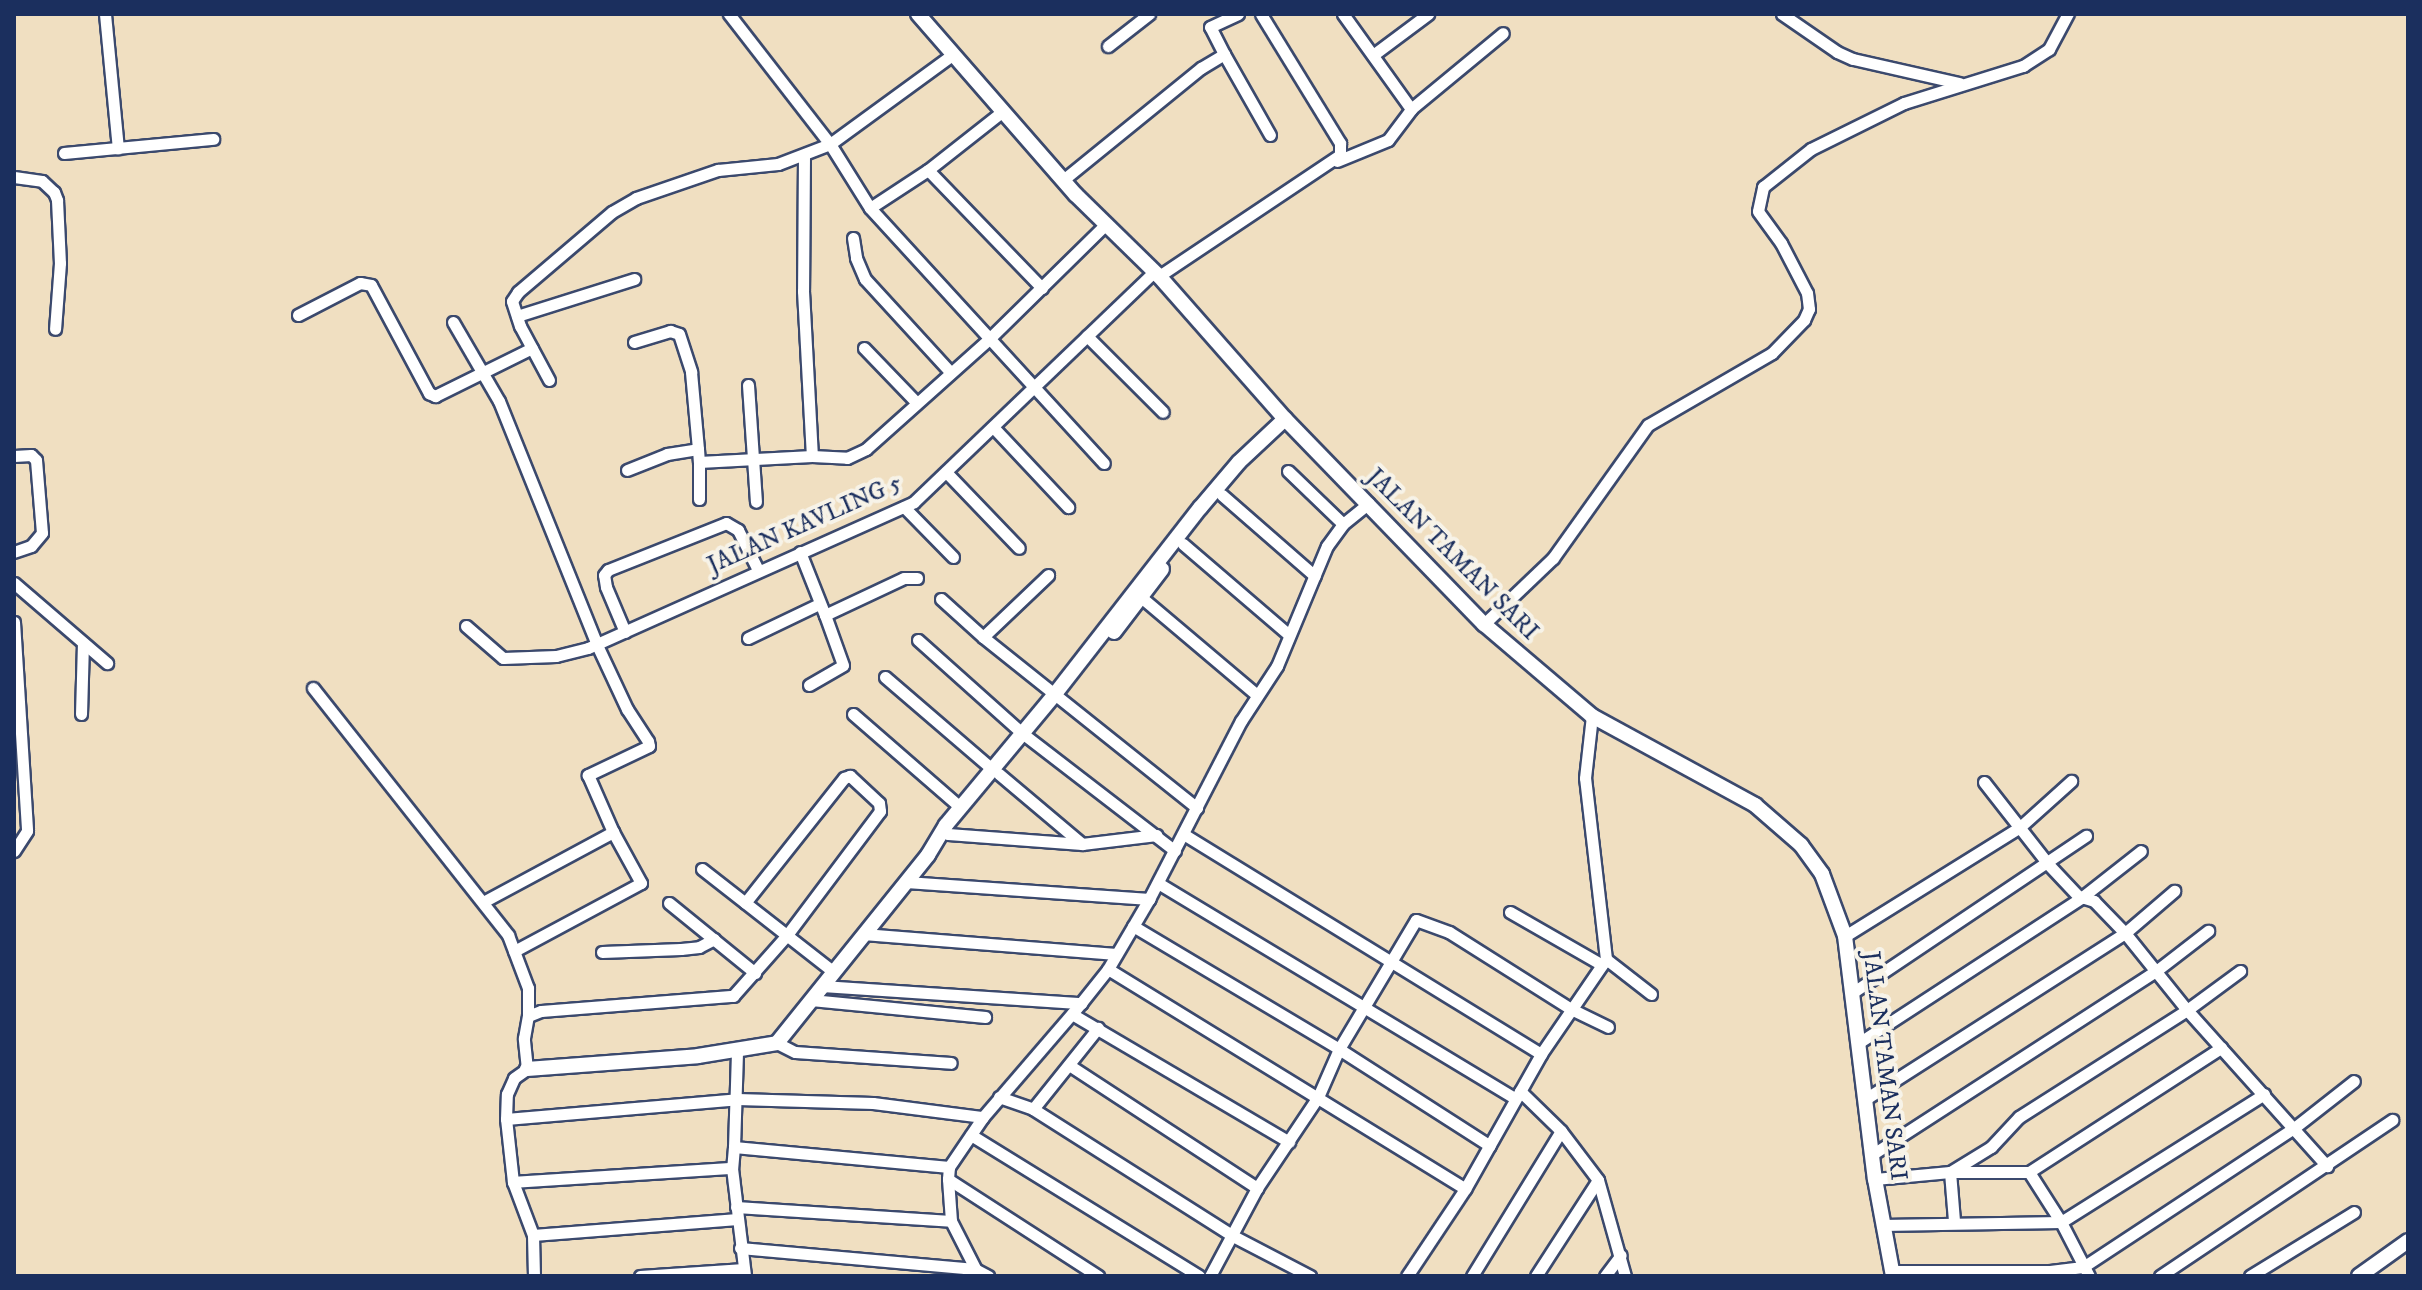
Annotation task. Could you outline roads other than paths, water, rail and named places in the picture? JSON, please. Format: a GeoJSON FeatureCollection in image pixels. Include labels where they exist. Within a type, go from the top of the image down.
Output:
{"type":"FeatureCollection","features":[{"type":"Feature","properties":{"kind":"street"},"geometry":{"type":"LineString","coordinates":[[105,14],[118,148]]}},
{"type":"Feature","properties":{"kind":"street"},"geometry":{"type":"LineString","coordinates":[[729,14],[830,144],[870,208],[1104,463]]}},
{"type":"Feature","properties":{"kind":"street"},"geometry":{"type":"LineString","coordinates":[[1108,46],[1149,14]]}},
{"type":"Feature","properties":{"kind":"street"},"geometry":{"type":"LineString","coordinates":[[1238,14],[1210,27],[1270,135]]}},
{"type":"Feature","properties":{"kind":"street"},"geometry":{"type":"LineString","coordinates":[[1261,14],[1340,143],[1337,161]]}},
{"type":"Feature","properties":{"kind":"street"},"geometry":{"type":"LineString","coordinates":[[1343,14],[1411,109]]}},
{"type":"Feature","properties":{"kind":"street"},"geometry":{"type":"LineString","coordinates":[[1373,55],[1428,14]]}},
{"type":"Feature","properties":{"kind":"street"},"geometry":{"type":"LineString","coordinates":[[1782,14],[1853,59],[1959,83]]}},
{"type":"Feature","properties":{"kind":"street"},"geometry":{"type":"LineString","coordinates":[[1484,624],[1553,558],[1648,425],[1772,353],[1804,320],[1809,309],[1807,293],[1781,243],[1758,211],[1763,187],[1811,149],[1904,103],[1959,83],[2023,66],[2041,56],[2055,40],[2068,14]]}},
{"type":"Feature","properties":{"kind":"street","name":"JALAN TAMAN SARI"},"geometry":{"type":"LineString","coordinates":[[923,16],[952,55],[1063,180],[1156,274],[1285,419],[1484,624],[1592,716],[1755,805],[1783,826],[1822,874],[1845,936],[1875,1179],[1893,1273]]}},
{"type":"Feature","properties":{"kind":"street","name":"JALAN KAVLING 5"},"geometry":{"type":"LineString","coordinates":[[466,626],[503,658],[556,656],[625,632],[904,507],[921,497],[1087,336],[1156,274],[1301,179],[1388,140],[1411,109],[1503,33]]}},
{"type":"Feature","properties":{"kind":"street"},"geometry":{"type":"LineString","coordinates":[[1063,180],[1201,68],[1224,54]]}},
{"type":"Feature","properties":{"kind":"street"},"geometry":{"type":"LineString","coordinates":[[549,380],[512,301],[518,292],[612,212],[636,198],[718,170],[760,167],[804,156],[830,144],[952,55]]}},
{"type":"Feature","properties":{"kind":"street"},"geometry":{"type":"LineString","coordinates":[[870,208],[928,170],[1003,111]]}},
{"type":"Feature","properties":{"kind":"street"},"geometry":{"type":"LineString","coordinates":[[64,153],[213,139]]}},
{"type":"Feature","properties":{"kind":"street"},"geometry":{"type":"LineString","coordinates":[[804,156],[803,291],[812,456]]}},
{"type":"Feature","properties":{"kind":"street"},"geometry":{"type":"LineString","coordinates":[[928,170],[1042,288]]}},
{"type":"Feature","properties":{"kind":"street"},"geometry":{"type":"LineString","coordinates":[[14,177],[42,181],[54,192],[57,200],[60,263],[55,329]]}},
{"type":"Feature","properties":{"kind":"street"},"geometry":{"type":"LineString","coordinates":[[627,470],[667,454],[847,458],[866,449],[990,338],[1105,225]]}},
{"type":"Feature","properties":{"kind":"street"},"geometry":{"type":"LineString","coordinates":[[853,238],[856,258],[865,279],[951,373]]}},
{"type":"Feature","properties":{"kind":"street"},"geometry":{"type":"LineString","coordinates":[[517,316],[634,279]]}},
{"type":"Feature","properties":{"kind":"street"},"geometry":{"type":"LineString","coordinates":[[298,315],[360,283],[371,285],[429,393],[435,396],[481,370],[532,348]]}},
{"type":"Feature","properties":{"kind":"street"},"geometry":{"type":"LineString","coordinates":[[453,322],[499,401],[592,646],[649,746],[588,775],[613,832],[641,883],[514,951]]}},
{"type":"Feature","properties":{"kind":"street"},"geometry":{"type":"LineString","coordinates":[[634,342],[670,331],[679,334],[691,372],[699,456],[699,499]]}},
{"type":"Feature","properties":{"kind":"street"},"geometry":{"type":"LineString","coordinates":[[1087,336],[1163,412]]}},
{"type":"Feature","properties":{"kind":"street"},"geometry":{"type":"LineString","coordinates":[[864,348],[917,403]]}},
{"type":"Feature","properties":{"kind":"street"},"geometry":{"type":"LineString","coordinates":[[748,385],[756,502]]}},
{"type":"Feature","properties":{"kind":"street"},"geometry":{"type":"LineString","coordinates":[[534,1276],[533,1235],[513,1182],[506,1119],[507,1094],[514,1078],[527,1069],[737,1052],[777,1043],[1058,696],[1239,462],[1249,456],[1285,419]]}},
{"type":"Feature","properties":{"kind":"street"},"geometry":{"type":"LineString","coordinates":[[993,427],[1068,507]]}},
{"type":"Feature","properties":{"kind":"street"},"geometry":{"type":"LineString","coordinates":[[14,456],[31,455],[36,460],[42,533],[31,546],[14,552]]}},
{"type":"Feature","properties":{"kind":"street"},"geometry":{"type":"LineString","coordinates":[[1160,564],[1183,544],[1204,510],[1222,495],[1244,469],[1249,456]]}},
{"type":"Feature","properties":{"kind":"street"},"geometry":{"type":"LineString","coordinates":[[1288,471],[1343,524]]}},
{"type":"Feature","properties":{"kind":"street"},"geometry":{"type":"LineString","coordinates":[[946,472],[1019,548]]}},
{"type":"Feature","properties":{"kind":"street"},"geometry":{"type":"LineString","coordinates":[[1222,495],[1315,576]]}},
{"type":"Feature","properties":{"kind":"street"},"geometry":{"type":"LineString","coordinates":[[977,1272],[951,1221],[948,1173],[983,1117],[1108,969],[1185,835],[1257,695],[1277,666],[1327,546],[1343,524],[1369,503]]}},
{"type":"Feature","properties":{"kind":"street"},"geometry":{"type":"LineString","coordinates":[[904,507],[953,557]]}},
{"type":"Feature","properties":{"kind":"street"},"geometry":{"type":"LineString","coordinates":[[625,632],[606,587],[604,575],[608,570],[726,523],[738,530],[758,570]]}},
{"type":"Feature","properties":{"kind":"street"},"geometry":{"type":"LineString","coordinates":[[1183,544],[1289,635]]}},
{"type":"Feature","properties":{"kind":"street"},"geometry":{"type":"LineString","coordinates":[[800,552],[843,665],[809,685]]}},
{"type":"Feature","properties":{"kind":"street"},"geometry":{"type":"LineString","coordinates":[[983,637],[1048,575]]}},
{"type":"Feature","properties":{"kind":"street"},"geometry":{"type":"LineString","coordinates":[[748,638],[904,578],[917,578]]}},
{"type":"Feature","properties":{"kind":"street"},"geometry":{"type":"LineString","coordinates":[[14,583],[107,663]]}},
{"type":"Feature","properties":{"kind":"street"},"geometry":{"type":"LineString","coordinates":[[1138,594],[1257,695]]}},
{"type":"Feature","properties":{"kind":"street"},"geometry":{"type":"LineString","coordinates":[[941,599],[983,637],[1197,808]]}},
{"type":"Feature","properties":{"kind":"street"},"geometry":{"type":"LineString","coordinates":[[14,622],[27,831],[14,851]]}},
{"type":"Feature","properties":{"kind":"street"},"geometry":{"type":"LineString","coordinates":[[918,640],[1025,736],[1175,851]]}},
{"type":"Feature","properties":{"kind":"street"},"geometry":{"type":"LineString","coordinates":[[81,714],[83,643]]}},
{"type":"Feature","properties":{"kind":"street"},"geometry":{"type":"LineString","coordinates":[[885,677],[1082,844]]}},
{"type":"Feature","properties":{"kind":"street"},"geometry":{"type":"LineString","coordinates":[[313,688],[508,935],[528,988],[524,1038],[527,1069]]}},
{"type":"Feature","properties":{"kind":"street"},"geometry":{"type":"LineString","coordinates":[[853,714],[960,807]]}},
{"type":"Feature","properties":{"kind":"street"},"geometry":{"type":"LineString","coordinates":[[1407,1276],[1465,1189],[1541,1054],[1604,962],[1585,778],[1592,716]]}},
{"type":"Feature","properties":{"kind":"street"},"geometry":{"type":"LineString","coordinates":[[942,836],[960,807],[996,771]]}},
{"type":"Feature","properties":{"kind":"street"},"geometry":{"type":"LineString","coordinates":[[528,1016],[541,1011],[733,996],[787,935],[880,811],[879,803],[850,776],[844,778],[745,903]]}},
{"type":"Feature","properties":{"kind":"street"},"geometry":{"type":"LineString","coordinates":[[1845,936],[2020,827],[2071,781]]}},
{"type":"Feature","properties":{"kind":"street"},"geometry":{"type":"LineString","coordinates":[[1984,782],[2048,864],[2081,898],[2094,901],[2125,933],[2187,1010],[2327,1166]]}},
{"type":"Feature","properties":{"kind":"street"},"geometry":{"type":"LineString","coordinates":[[483,902],[613,832]]}},
{"type":"Feature","properties":{"kind":"street"},"geometry":{"type":"LineString","coordinates":[[942,836],[1082,844],[1156,835]]}},
{"type":"Feature","properties":{"kind":"street"},"geometry":{"type":"LineString","coordinates":[[1185,835],[1541,1054]]}},
{"type":"Feature","properties":{"kind":"street"},"geometry":{"type":"LineString","coordinates":[[1852,993],[2086,836]]}},
{"type":"Feature","properties":{"kind":"street"},"geometry":{"type":"LineString","coordinates":[[1860,1042],[2081,898],[2141,851]]}},
{"type":"Feature","properties":{"kind":"street"},"geometry":{"type":"LineString","coordinates":[[702,869],[834,972]]}},
{"type":"Feature","properties":{"kind":"street"},"geometry":{"type":"LineString","coordinates":[[906,882],[1149,899]]}},
{"type":"Feature","properties":{"kind":"street"},"geometry":{"type":"LineString","coordinates":[[1158,883],[1518,1094],[1561,1131],[1598,1180],[1625,1276]]}},
{"type":"Feature","properties":{"kind":"street"},"geometry":{"type":"LineString","coordinates":[[1867,1098],[2125,933],[2174,891]]}},
{"type":"Feature","properties":{"kind":"street"},"geometry":{"type":"LineString","coordinates":[[669,903],[755,973]]}},
{"type":"Feature","properties":{"kind":"street"},"geometry":{"type":"LineString","coordinates":[[1510,912],[1604,962],[1651,994]]}},
{"type":"Feature","properties":{"kind":"street"},"geometry":{"type":"LineString","coordinates":[[1210,1276],[1257,1188],[1318,1097],[1339,1049],[1411,923],[1419,919],[1449,932],[1571,1009],[1608,1027]]}},
{"type":"Feature","properties":{"kind":"street"},"geometry":{"type":"LineString","coordinates":[[1133,926],[1339,1049],[1490,1146]]}},
{"type":"Feature","properties":{"kind":"street"},"geometry":{"type":"LineString","coordinates":[[1873,1154],[2156,971],[2208,931]]}},
{"type":"Feature","properties":{"kind":"street"},"geometry":{"type":"LineString","coordinates":[[863,934],[1116,954]]}},
{"type":"Feature","properties":{"kind":"street"},"geometry":{"type":"LineString","coordinates":[[602,952],[699,947],[714,939]]}},
{"type":"Feature","properties":{"kind":"street"},"geometry":{"type":"LineString","coordinates":[[1108,969],[1465,1189]]}},
{"type":"Feature","properties":{"kind":"street"},"geometry":{"type":"LineString","coordinates":[[1950,1172],[1991,1147],[2019,1117],[2187,1010],[2240,971]]}},
{"type":"Feature","properties":{"kind":"street"},"geometry":{"type":"LineString","coordinates":[[822,986],[1081,1003]]}},
{"type":"Feature","properties":{"kind":"street"},"geometry":{"type":"LineString","coordinates":[[811,1000],[985,1017]]}},
{"type":"Feature","properties":{"kind":"street"},"geometry":{"type":"LineString","coordinates":[[1072,1014],[1289,1142]]}},
{"type":"Feature","properties":{"kind":"street"},"geometry":{"type":"LineString","coordinates":[[1033,1109],[1098,1028]]}},
{"type":"Feature","properties":{"kind":"street"},"geometry":{"type":"LineString","coordinates":[[777,1043],[795,1052],[951,1063]]}},
{"type":"Feature","properties":{"kind":"street"},"geometry":{"type":"LineString","coordinates":[[1875,1179],[1950,1172],[2033,1170],[2221,1048]]}},
{"type":"Feature","properties":{"kind":"street"},"geometry":{"type":"LineString","coordinates":[[640,1276],[745,1273],[732,1168],[737,1052]]}},
{"type":"Feature","properties":{"kind":"street"},"geometry":{"type":"LineString","coordinates":[[1069,1065],[1257,1188]]}},
{"type":"Feature","properties":{"kind":"street"},"geometry":{"type":"LineString","coordinates":[[1893,1273],[2086,1272],[2294,1128],[2354,1081]]}},
{"type":"Feature","properties":{"kind":"street"},"geometry":{"type":"LineString","coordinates":[[1882,1225],[1954,1221],[2061,1222],[2264,1094]]}},
{"type":"Feature","properties":{"kind":"street"},"geometry":{"type":"LineString","coordinates":[[999,1097],[1033,1109],[1233,1236],[1294,1272],[1310,1276]]}},
{"type":"Feature","properties":{"kind":"street"},"geometry":{"type":"LineString","coordinates":[[506,1119],[737,1099],[873,1103],[983,1117]]}},
{"type":"Feature","properties":{"kind":"street"},"geometry":{"type":"LineString","coordinates":[[2160,1276],[2392,1120]]}},
{"type":"Feature","properties":{"kind":"street"},"geometry":{"type":"LineString","coordinates":[[1472,1276],[1561,1131]]}},
{"type":"Feature","properties":{"kind":"street"},"geometry":{"type":"LineString","coordinates":[[971,1135],[1199,1276]]}},
{"type":"Feature","properties":{"kind":"street"},"geometry":{"type":"LineString","coordinates":[[734,1147],[948,1173],[1098,1276]]}},
{"type":"Feature","properties":{"kind":"street"},"geometry":{"type":"LineString","coordinates":[[513,1182],[732,1168]]}},
{"type":"Feature","properties":{"kind":"street"},"geometry":{"type":"LineString","coordinates":[[2033,1170],[2086,1272]]}},
{"type":"Feature","properties":{"kind":"street"},"geometry":{"type":"LineString","coordinates":[[1950,1172],[1954,1221]]}},
{"type":"Feature","properties":{"kind":"street"},"geometry":{"type":"LineString","coordinates":[[1536,1276],[1598,1180]]}},
{"type":"Feature","properties":{"kind":"street"},"geometry":{"type":"LineString","coordinates":[[2250,1276],[2354,1212]]}},
{"type":"Feature","properties":{"kind":"street"},"geometry":{"type":"LineString","coordinates":[[533,1235],[736,1213],[951,1221]]}},
{"type":"Feature","properties":{"kind":"street"},"geometry":{"type":"LineString","coordinates":[[2359,1276],[2408,1241]]}},
{"type":"Feature","properties":{"kind":"street"},"geometry":{"type":"LineString","coordinates":[[740,1248],[977,1272],[988,1276]]}},
{"type":"Feature","properties":{"kind":"street"},"geometry":{"type":"LineString","coordinates":[[1605,1276],[1621,1255]]}}]}
